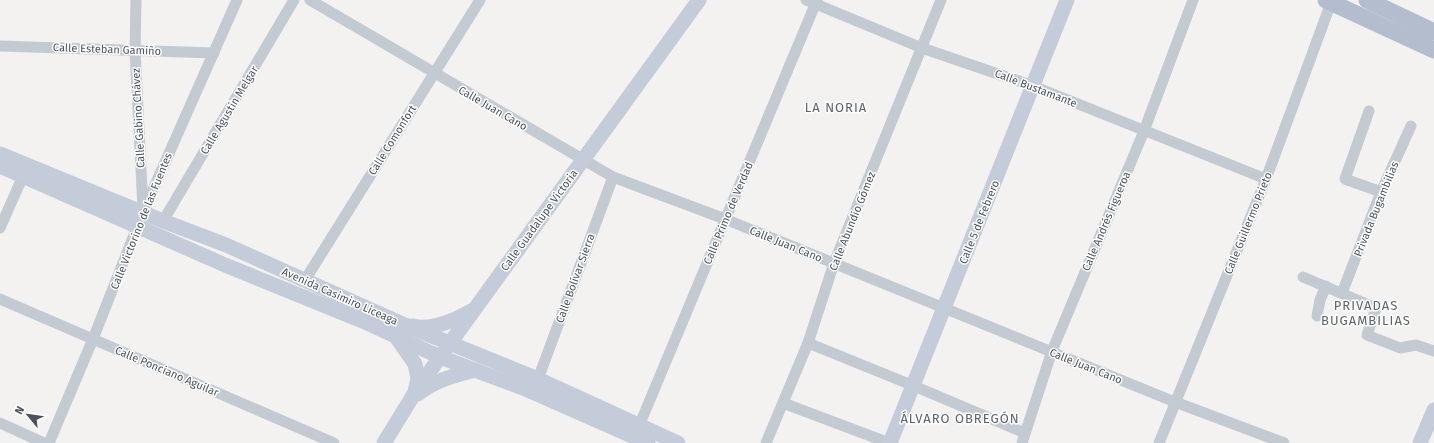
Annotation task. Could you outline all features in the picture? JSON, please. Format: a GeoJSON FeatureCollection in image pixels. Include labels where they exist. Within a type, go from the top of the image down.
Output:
{"type":"FeatureCollection","features":[{"type":"Feature","properties":{"kind":"main road","name":"Calle Guadalupe Victoria"},"geometry":{"type":"LineString","coordinates":[[384,443],[412,397],[449,344],[699,0]]}},
{"type":"Feature","properties":{"kind":"main road","name":"Calle 5 de Febrero"},"geometry":{"type":"LineString","coordinates":[[890,443],[914,386],[1066,0]]}},
{"type":"Feature","properties":{"kind":"main road"},"geometry":{"type":"LineString","coordinates":[[1367,0],[1390,5],[1434,32]]}},
{"type":"Feature","properties":{"kind":"main road"},"geometry":{"type":"LineString","coordinates":[[1329,1],[1434,50]]}},
{"type":"Feature","properties":{"kind":"main road","name":"Avenida Casimiro Liceaga"},"geometry":{"type":"LineString","coordinates":[[0,154],[163,221],[226,245],[449,344],[538,379],[678,443]]}},
{"type":"Feature","properties":{"kind":"main road","name":"Avenida Casimiro Liceaga"},"geometry":{"type":"LineString","coordinates":[[0,166],[225,265],[365,322],[440,357],[523,388],[648,443]]}},
{"type":"Feature","properties":{"kind":"main road"},"geometry":{"type":"LineString","coordinates":[[405,325],[418,328],[441,324],[456,320],[474,309]]}},
{"type":"Feature","properties":{"kind":"main road"},"geometry":{"type":"LineString","coordinates":[[396,337],[415,364],[418,378],[412,397]]}},
{"type":"Feature","properties":{"kind":"main road"},"geometry":{"type":"LineString","coordinates":[[412,397],[428,386],[443,379],[475,370]]}},
{"type":"Feature","properties":{"kind":"main road"},"geometry":{"type":"LineString","coordinates":[[1420,443],[1434,410]]}},
{"type":"Feature","properties":{"kind":"street","name":"Calle Gabino Chávez"},"geometry":{"type":"LineString","coordinates":[[136,0],[135,50],[143,212]]}},
{"type":"Feature","properties":{"kind":"street","name":"Calle Victorino de las Fuentes"},"geometry":{"type":"LineString","coordinates":[[49,443],[93,339],[143,212],[238,0]]}},
{"type":"Feature","properties":{"kind":"street","name":"Calle Agustín Melgar"},"geometry":{"type":"LineString","coordinates":[[163,221],[294,0]]}},
{"type":"Feature","properties":{"kind":"street","name":"Calle Juan Cano"},"geometry":{"type":"LineString","coordinates":[[310,0],[613,178],[726,219],[1175,402],[1284,443]]}},
{"type":"Feature","properties":{"kind":"street","name":"Calle Comonfort"},"geometry":{"type":"LineString","coordinates":[[305,280],[480,0]]}},
{"type":"Feature","properties":{"kind":"street","name":"Calle Abundio Gómez"},"geometry":{"type":"LineString","coordinates":[[766,443],[808,343],[834,263],[941,0]]}},
{"type":"Feature","properties":{"kind":"street","name":"Calle Andrés Figueroa"},"geometry":{"type":"LineString","coordinates":[[1024,438],[1052,352],[1144,131],[1194,0]]}},
{"type":"Feature","properties":{"kind":"street","name":"Calle Guillermo Prieto"},"geometry":{"type":"LineString","coordinates":[[1159,443],[1266,179],[1329,1]]}},
{"type":"Feature","properties":{"kind":"street","name":"Calle Bustamante"},"geometry":{"type":"LineString","coordinates":[[813,2],[922,48],[1033,86],[1266,179]]}},
{"type":"Feature","properties":{"kind":"street","name":"Calle Primo de Verdad"},"geometry":{"type":"LineString","coordinates":[[639,426],[726,219],[813,2]]}},
{"type":"Feature","properties":{"kind":"street","name":"Calle Esteban Gamiño"},"geometry":{"type":"LineString","coordinates":[[0,46],[214,53]]}},
{"type":"Feature","properties":{"kind":"street"},"geometry":{"type":"LineString","coordinates":[[1369,111],[1345,179],[1381,192]]}},
{"type":"Feature","properties":{"kind":"street","name":"Privada Bugambilias"},"geometry":{"type":"LineString","coordinates":[[1342,293],[1381,192],[1412,126]]}},
{"type":"Feature","properties":{"kind":"street"},"geometry":{"type":"LineString","coordinates":[[0,228],[23,176]]}},
{"type":"Feature","properties":{"kind":"street","name":"Calle Bolívar Sierra"},"geometry":{"type":"LineString","coordinates":[[538,379],[613,178]]}},
{"type":"Feature","properties":{"kind":"street"},"geometry":{"type":"LineString","coordinates":[[1303,277],[1376,308],[1367,335],[1400,348],[1416,345],[1434,351]]}},
{"type":"Feature","properties":{"kind":"street"},"geometry":{"type":"LineString","coordinates":[[1317,316],[1320,300],[1326,286]]}},
{"type":"Feature","properties":{"kind":"street","name":"Calle Ponciano Aguilar"},"geometry":{"type":"LineString","coordinates":[[0,299],[334,443]]}},
{"type":"Feature","properties":{"kind":"street"},"geometry":{"type":"LineString","coordinates":[[808,343],[914,386],[1024,438]]}},
{"type":"Feature","properties":{"kind":"street"},"geometry":{"type":"LineString","coordinates":[[783,403],[890,443]]}},
{"type":"Feature","properties":{"kind":"street"},"geometry":{"type":"LineString","coordinates":[[0,423],[44,443]]}},
{"type":"Feature","properties":{"kind":"district","name":"LA NORIA"},"geometry":{"type":"Point","coordinates":[836,107]}},
{"type":"Feature","properties":{"kind":"district","name":"PRIVADAS BUGAMBILIAS"},"geometry":{"type":"Point","coordinates":[1366,312]}},
{"type":"Feature","properties":{"kind":"district","name":"ÁLVARO OBREGÓN"},"geometry":{"type":"Point","coordinates":[960,418]}}]}
